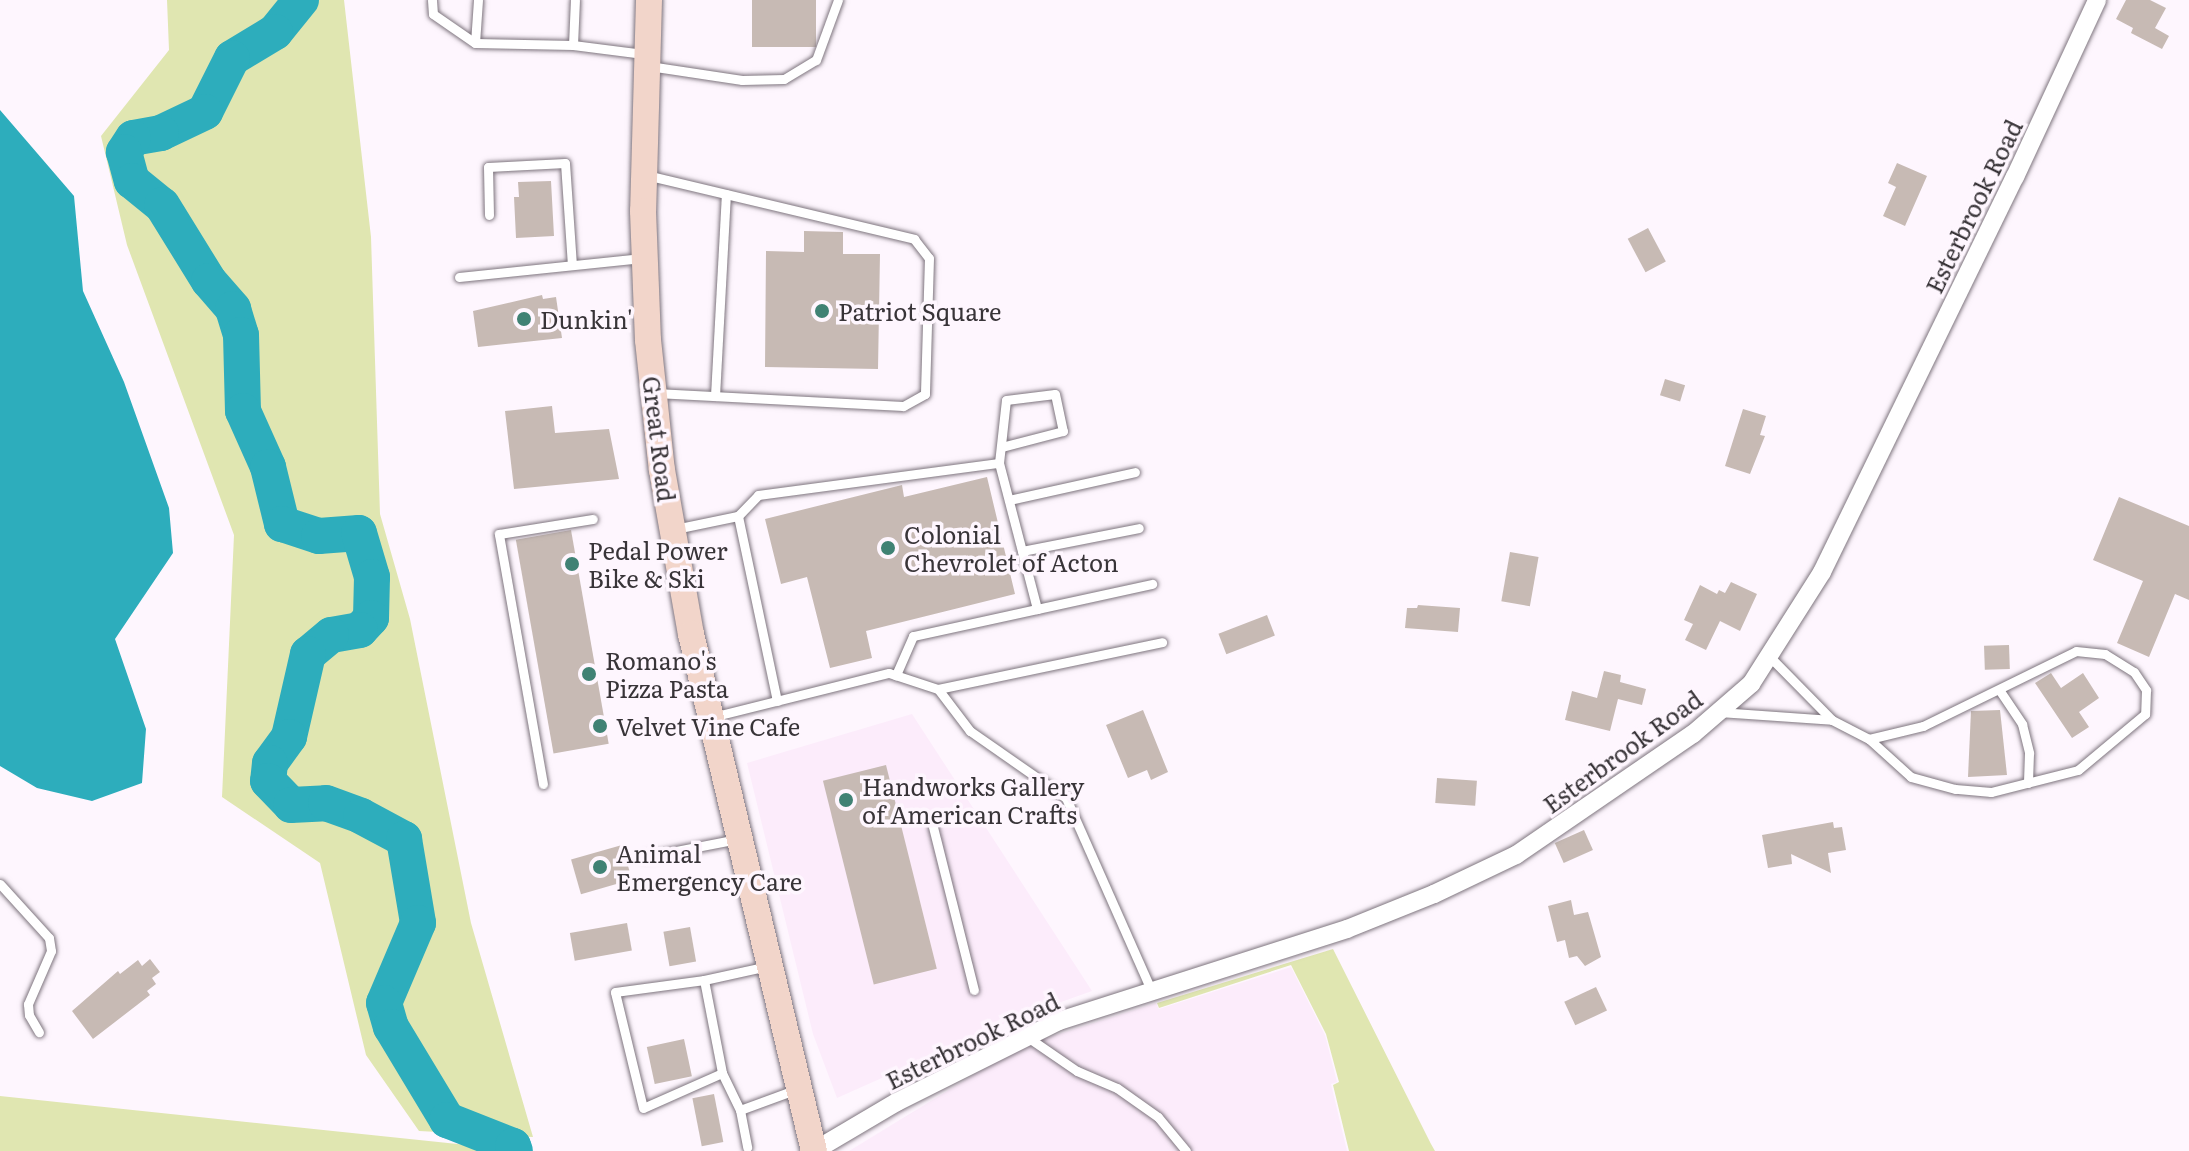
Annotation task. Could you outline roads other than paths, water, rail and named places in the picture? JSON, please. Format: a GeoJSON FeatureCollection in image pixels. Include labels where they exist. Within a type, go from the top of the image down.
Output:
{"type":"FeatureCollection","features":[{"type":"Feature","properties":{"kind":"main road","name":"Great Road"},"geometry":{"type":"LineString","coordinates":[[649,0],[643,175],[645,257],[654,393],[672,529],[691,634],[814,1151]]}},
{"type":"Feature","properties":{"kind":"street","name":"Esterbrook Road"},"geometry":{"type":"LineString","coordinates":[[814,1151],[897,1102],[1059,1021],[1347,929],[1434,894],[1516,855],[1614,790],[1751,684],[1822,572],[2015,177],[2097,0]]}},
{"type":"Feature","properties":{"kind":"lane"},"geometry":{"type":"LineString","coordinates":[[432,0],[433,14],[475,43],[573,45],[742,80],[784,79],[816,60],[838,0]]}},
{"type":"Feature","properties":{"kind":"lane"},"geometry":{"type":"LineString","coordinates":[[475,43],[478,0]]}},
{"type":"Feature","properties":{"kind":"lane"},"geometry":{"type":"LineString","coordinates":[[573,45],[575,0]]}},
{"type":"Feature","properties":{"kind":"lane"},"geometry":{"type":"LineString","coordinates":[[489,215],[488,167],[565,163],[572,265]]}},
{"type":"Feature","properties":{"kind":"lane"},"geometry":{"type":"LineString","coordinates":[[643,175],[914,239],[929,258],[925,394],[903,406],[654,393]]}},
{"type":"Feature","properties":{"kind":"lane"},"geometry":{"type":"LineString","coordinates":[[715,396],[726,194]]}},
{"type":"Feature","properties":{"kind":"lane"},"geometry":{"type":"LineString","coordinates":[[459,277],[645,257]]}},
{"type":"Feature","properties":{"kind":"lane"},"geometry":{"type":"LineString","coordinates":[[1001,447],[1063,431],[1055,394],[1006,400],[999,463],[1037,609]]}},
{"type":"Feature","properties":{"kind":"lane"},"geometry":{"type":"LineString","coordinates":[[672,529],[738,516],[758,495],[999,463]]}},
{"type":"Feature","properties":{"kind":"lane"},"geometry":{"type":"LineString","coordinates":[[1009,500],[1135,472]]}},
{"type":"Feature","properties":{"kind":"lane"},"geometry":{"type":"LineString","coordinates":[[738,516],[777,701]]}},
{"type":"Feature","properties":{"kind":"lane"},"geometry":{"type":"LineString","coordinates":[[543,784],[499,534],[593,519]]}},
{"type":"Feature","properties":{"kind":"lane"},"geometry":{"type":"LineString","coordinates":[[1022,551],[1139,528]]}},
{"type":"Feature","properties":{"kind":"lane"},"geometry":{"type":"LineString","coordinates":[[896,675],[913,636],[1152,584]]}},
{"type":"Feature","properties":{"kind":"lane"},"geometry":{"type":"LineString","coordinates":[[711,718],[889,673],[938,689],[1162,642]]}},
{"type":"Feature","properties":{"kind":"lane"},"geometry":{"type":"LineString","coordinates":[[1768,655],[1832,720],[1869,739],[1911,777],[1991,792],[2078,770],[2145,714],[2146,690],[2134,672],[2105,654],[2076,651],[2000,691],[1923,726],[1869,739]]}},
{"type":"Feature","properties":{"kind":"lane"},"geometry":{"type":"LineString","coordinates":[[938,689],[970,731],[1066,798],[1152,992]]}},
{"type":"Feature","properties":{"kind":"lane"},"geometry":{"type":"LineString","coordinates":[[2000,691],[2022,724],[2029,753],[2028,783]]}},
{"type":"Feature","properties":{"kind":"lane"},"geometry":{"type":"LineString","coordinates":[[1718,712],[1832,720]]}},
{"type":"Feature","properties":{"kind":"lane"},"geometry":{"type":"LineString","coordinates":[[933,827],[974,990]]}},
{"type":"Feature","properties":{"kind":"lane"},"geometry":{"type":"LineString","coordinates":[[645,857],[738,839]]}},
{"type":"Feature","properties":{"kind":"lane"},"geometry":{"type":"LineString","coordinates":[[0,884],[49,938],[51,951],[28,1004],[29,1015],[39,1032]]}},
{"type":"Feature","properties":{"kind":"lane"},"geometry":{"type":"LineString","coordinates":[[722,1073],[643,1108],[615,992],[704,980],[768,966]]}},
{"type":"Feature","properties":{"kind":"lane"},"geometry":{"type":"LineString","coordinates":[[704,980],[722,1073],[740,1110],[747,1147]]}},
{"type":"Feature","properties":{"kind":"lane"},"geometry":{"type":"LineString","coordinates":[[1026,1036],[1077,1071],[1117,1088],[1148,1110],[1186,1151]]}},
{"type":"Feature","properties":{"kind":"lane"},"geometry":{"type":"LineString","coordinates":[[740,1110],[799,1089]]}},
{"type":"Feature","properties":{"kind":"water"},"geometry":{"type":"Polygon","coordinates":[[[0,110],[74,196],[83,291],[124,382],[169,508],[173,553],[115,639],[146,729],[142,783],[92,801],[37,788],[0,766],[0,110]]]}},
{"type":"Feature","properties":{"kind":"waterway"},"geometry":{"type":"LineString","coordinates":[[301,0],[275,32],[232,58],[205,112],[161,133],[133,138],[124,152],[132,181],[162,205],[209,281],[233,309],[241,335],[243,411],[268,467],[282,524],[319,536],[359,533],[372,577],[371,618],[360,630],[331,635],[308,654],[289,737],[270,763],[268,781],[291,805],[326,803],[361,816],[404,839],[418,923],[384,1003],[391,1027],[447,1120],[513,1146],[515,1151]]}},
{"type":"Feature","properties":{"kind":"place","name":"Patriot Square"},"geometry":{"type":"Point","coordinates":[822,311]}},
{"type":"Feature","properties":{"kind":"place","name":"Dunkin'"},"geometry":{"type":"Point","coordinates":[524,319]}},
{"type":"Feature","properties":{"kind":"place","name":"Colonial Chevrolet of Acton"},"geometry":{"type":"Point","coordinates":[888,548]}},
{"type":"Feature","properties":{"kind":"place","name":"Pedal Power Bike & Ski"},"geometry":{"type":"Point","coordinates":[572,564]}},
{"type":"Feature","properties":{"kind":"place","name":"Romano's Pizza Pasta"},"geometry":{"type":"Point","coordinates":[589,674]}},
{"type":"Feature","properties":{"kind":"place","name":"Velvet Vine Cafe"},"geometry":{"type":"Point","coordinates":[600,726]}},
{"type":"Feature","properties":{"kind":"place","name":"Handworks Gallery of American Crafts"},"geometry":{"type":"Point","coordinates":[846,800]}},
{"type":"Feature","properties":{"kind":"place","name":"Animal Emergency Care"},"geometry":{"type":"Point","coordinates":[600,867]}}]}
